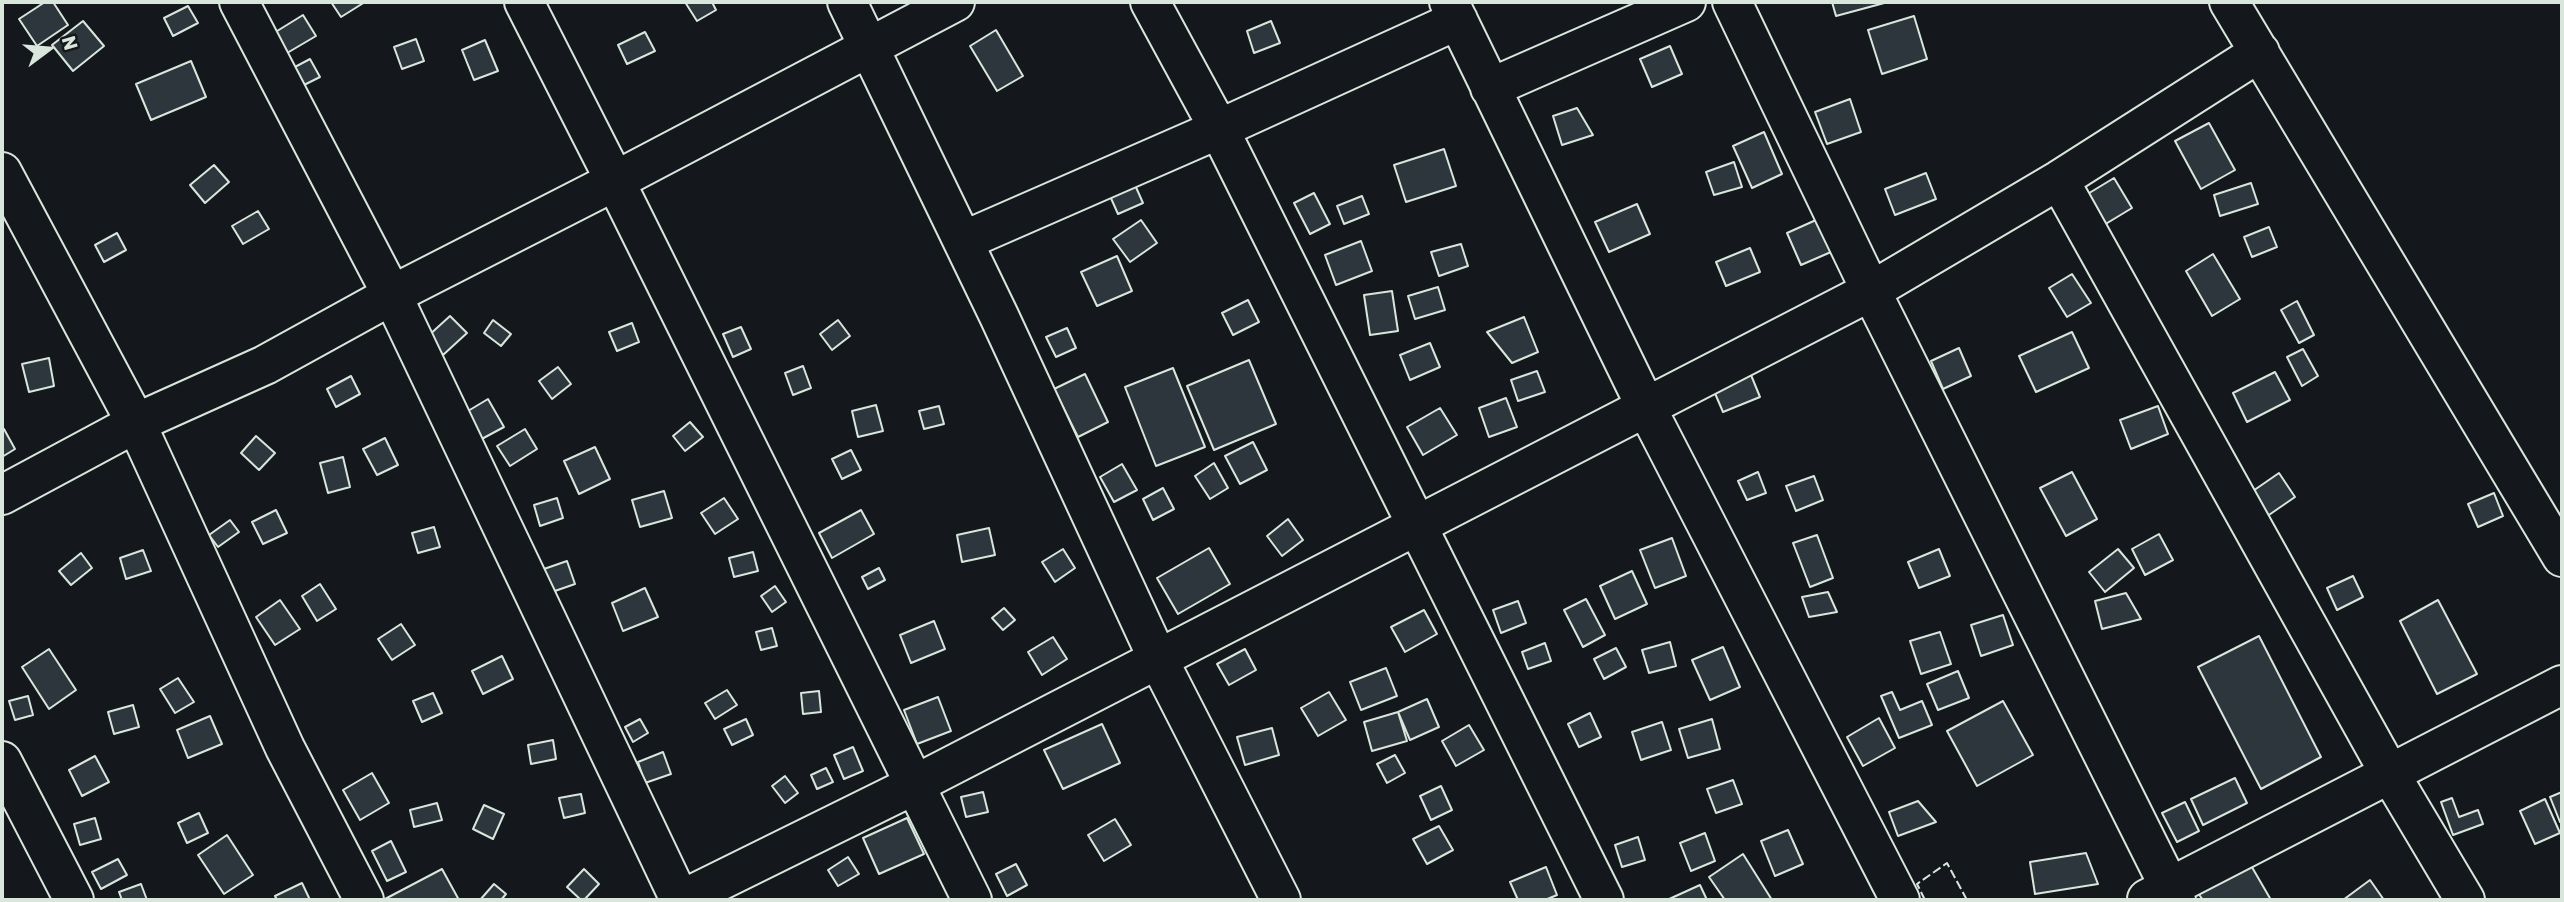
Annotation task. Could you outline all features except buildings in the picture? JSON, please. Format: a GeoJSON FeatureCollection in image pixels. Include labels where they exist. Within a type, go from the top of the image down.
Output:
{"type":"FeatureCollection","features":[{"type":"Feature","properties":{"kind":"street"},"geometry":{"type":"LineString","coordinates":[[239,2],[392,295],[680,900],[914,785],[1871,291],[2059,180],[2260,52]]}},
{"type":"Feature","properties":{"kind":"street"},"geometry":{"type":"LineString","coordinates":[[524,2],[972,900]]}},
{"type":"Feature","properties":{"kind":"street"},"geometry":{"type":"LineString","coordinates":[[847,2],[963,241],[1158,659],[1281,900]]}},
{"type":"Feature","properties":{"kind":"street"},"geometry":{"type":"LineString","coordinates":[[2,495],[136,423],[265,365],[392,295],[955,2]]}},
{"type":"Feature","properties":{"kind":"street"},"geometry":{"type":"LineString","coordinates":[[1150,2],[1219,129],[1604,900]]}},
{"type":"Feature","properties":{"kind":"street"},"geometry":{"type":"LineString","coordinates":[[1490,88],[1686,2]]}},
{"type":"Feature","properties":{"kind":"street"},"geometry":{"type":"LineString","coordinates":[[1732,2],[2163,896],[2562,685]]}},
{"type":"Feature","properties":{"kind":"street"},"geometry":{"type":"LineString","coordinates":[[2229,2],[2562,557]]}},
{"type":"Feature","properties":{"kind":"street"},"geometry":{"type":"LineString","coordinates":[[963,241],[1219,129],[1453,11],[1646,407],[1900,900]]}},
{"type":"Feature","properties":{"kind":"street"},"geometry":{"type":"LineString","coordinates":[[2,172],[136,423],[285,748],[364,900]]}},
{"type":"Feature","properties":{"kind":"street"},"geometry":{"type":"LineString","coordinates":[[2059,180],[2390,774],[2465,900]]}},
{"type":"Feature","properties":{"kind":"street"},"geometry":{"type":"LineString","coordinates":[[2,761],[74,900]]}},
{"type":"Feature","properties":{"kind":"fence"},"geometry":{"type":"LineString","coordinates":[[1925,900],[1917,884],[1947,863],[1967,900]]}}]}
